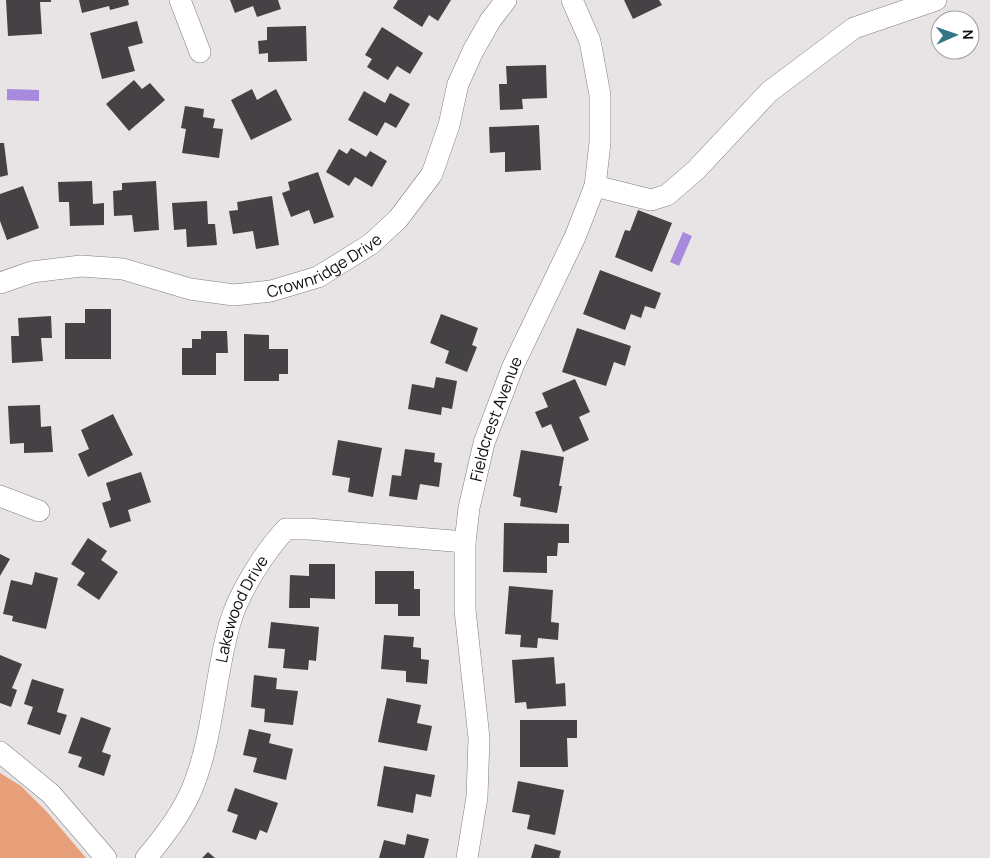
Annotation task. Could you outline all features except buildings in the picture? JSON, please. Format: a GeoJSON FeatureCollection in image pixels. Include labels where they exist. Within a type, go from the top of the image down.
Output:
{"type":"FeatureCollection","features":[{"type":"Feature","properties":{"kind":"street"},"geometry":{"type":"LineString","coordinates":[[180,0],[200,52]]}},
{"type":"Feature","properties":{"kind":"street","name":"Crownridge Drive"},"geometry":{"type":"LineString","coordinates":[[0,283],[32,272],[81,266],[123,269],[190,289],[234,294],[271,291],[318,277],[371,244],[398,219],[432,174],[450,125],[458,84],[473,50],[490,21],[506,0]]}},
{"type":"Feature","properties":{"kind":"street","name":"Fieldcrest Avenue"},"geometry":{"type":"LineString","coordinates":[[468,858],[477,797],[479,738],[465,610],[465,542],[469,508],[484,443],[513,366],[543,308],[595,186],[600,143],[600,95],[590,41],[572,0]]}},
{"type":"Feature","properties":{"kind":"street"},"geometry":{"type":"LineString","coordinates":[[595,186],[651,200],[667,195],[696,170],[769,92],[854,28],[936,0]]}},
{"type":"Feature","properties":{"kind":"street"},"geometry":{"type":"LineString","coordinates":[[0,496],[40,511]]}},
{"type":"Feature","properties":{"kind":"street","name":"Lakewood Drive"},"geometry":{"type":"LineString","coordinates":[[146,858],[170,830],[192,790],[207,744],[219,669],[230,621],[248,583],[273,543],[286,529],[308,529],[465,542]]}},
{"type":"Feature","properties":{"kind":"street"},"geometry":{"type":"LineString","coordinates":[[0,752],[50,794],[106,858]]}},
{"type":"Feature","properties":{"kind":"shaded area"},"geometry":{"type":"Polygon","coordinates":[[[7,89],[39,90],[39,101],[7,100],[7,89]]]}},
{"type":"Feature","properties":{"kind":"shaded area"},"geometry":{"type":"Polygon","coordinates":[[[683,232],[692,236],[679,266],[670,262],[683,232]]]}},
{"type":"Feature","properties":{"kind":"shaded area"},"geometry":{"type":"Polygon","coordinates":[[[0,773],[21,786],[47,812],[86,858],[0,858],[0,773]]]}}]}
